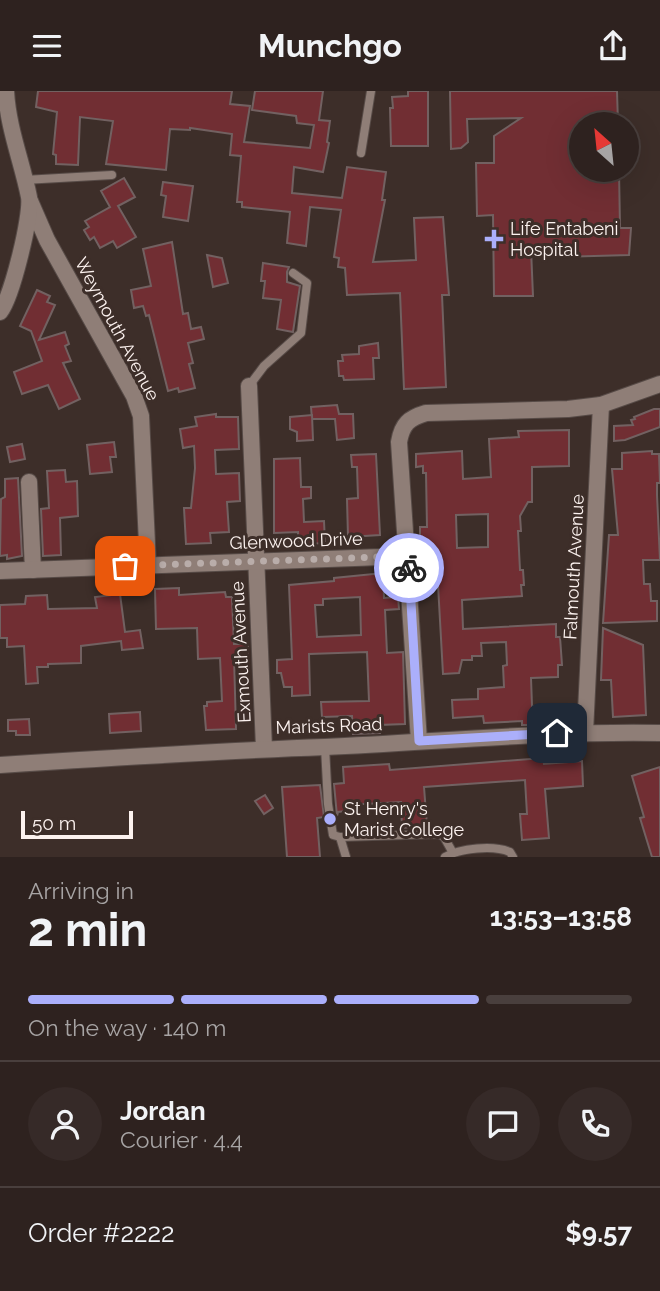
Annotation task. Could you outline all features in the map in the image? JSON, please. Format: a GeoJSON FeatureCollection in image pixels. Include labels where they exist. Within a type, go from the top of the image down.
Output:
{"type":"FeatureCollection","features":[{"type":"Feature","properties":{"kind":"street","name":"Weymouth Avenue"},"geometry":{"type":"LineString","coordinates":[[6,91],[4,108],[30,201],[47,240],[138,406],[143,426],[148,565]]}},
{"type":"Feature","properties":{"kind":"street"},"geometry":{"type":"LineString","coordinates":[[0,312],[15,280],[30,201]]}},
{"type":"Feature","properties":{"kind":"street"},"geometry":{"type":"LineString","coordinates":[[419,741],[399,442],[402,427],[413,417],[426,413],[568,409],[601,405],[660,384]]}},
{"type":"Feature","properties":{"kind":"street","name":"Exmouth Avenue"},"geometry":{"type":"LineString","coordinates":[[249,386],[264,748]]}},
{"type":"Feature","properties":{"kind":"street","name":"Falmouth Avenue"},"geometry":{"type":"LineString","coordinates":[[585,732],[601,405]]}},
{"type":"Feature","properties":{"kind":"street"},"geometry":{"type":"LineString","coordinates":[[29,481],[33,570]]}},
{"type":"Feature","properties":{"kind":"street","name":"Glenwood Drive"},"geometry":{"type":"LineString","coordinates":[[0,571],[408,556]]}},
{"type":"Feature","properties":{"kind":"street","name":"Marists Road"},"geometry":{"type":"LineString","coordinates":[[0,765],[264,748],[585,732],[660,733]]}},
{"type":"Feature","properties":{"kind":"lane"},"geometry":{"type":"LineString","coordinates":[[361,153],[371,91]]}},
{"type":"Feature","properties":{"kind":"lane"},"geometry":{"type":"LineString","coordinates":[[24,180],[112,175]]}},
{"type":"Feature","properties":{"kind":"lane"},"geometry":{"type":"LineString","coordinates":[[249,386],[264,366],[301,333],[307,283],[293,274]]}},
{"type":"Feature","properties":{"kind":"lane"},"geometry":{"type":"LineString","coordinates":[[325,747],[333,835],[439,834],[444,837],[449,855],[497,848],[510,852],[513,857]]}},
{"type":"Feature","properties":{"kind":"lane"},"geometry":{"type":"LineString","coordinates":[[341,837],[346,857]]}},
{"type":"Feature","properties":{"kind":"building"},"geometry":{"type":"Polygon","coordinates":[[[38,91],[232,91],[230,104],[250,106],[244,142],[310,148],[314,125],[297,123],[296,116],[252,110],[255,91],[323,91],[319,120],[330,121],[323,172],[294,167],[292,193],[342,198],[347,167],[386,172],[382,200],[385,200],[373,262],[416,260],[414,218],[443,217],[449,295],[442,295],[446,387],[404,389],[400,293],[347,295],[345,268],[338,267],[339,258],[334,257],[341,210],[310,207],[306,246],[287,243],[290,212],[242,207],[242,202],[237,202],[241,156],[230,155],[232,134],[190,128],[170,129],[166,170],[106,164],[113,121],[80,117],[78,165],[56,164],[56,155],[53,154],[57,112],[36,107],[38,91]]]}},
{"type":"Feature","properties":{"kind":"building"},"geometry":{"type":"Polygon","coordinates":[[[408,91],[428,91],[428,146],[391,146],[392,97],[408,96],[408,91]]]}},
{"type":"Feature","properties":{"kind":"building"},"geometry":{"type":"Polygon","coordinates":[[[450,91],[617,91],[618,112],[569,112],[569,182],[619,182],[620,228],[631,228],[629,255],[559,257],[559,249],[531,249],[533,296],[494,296],[493,215],[477,216],[476,163],[494,163],[494,136],[521,118],[467,119],[468,142],[461,148],[451,149],[450,91]]]}},
{"type":"Feature","properties":{"kind":"building"},"geometry":{"type":"Polygon","coordinates":[[[124,178],[135,197],[118,206],[136,237],[117,248],[113,241],[100,248],[94,237],[90,240],[84,230],[89,227],[85,221],[110,207],[101,191],[124,178]]]}},
{"type":"Feature","properties":{"kind":"building"},"geometry":{"type":"Polygon","coordinates":[[[163,182],[193,186],[188,221],[163,217],[166,196],[161,195],[163,182]]]}},
{"type":"Feature","properties":{"kind":"building"},"geometry":{"type":"Polygon","coordinates":[[[172,242],[183,314],[188,313],[191,329],[201,327],[204,339],[188,343],[193,363],[189,364],[195,388],[179,392],[178,388],[168,391],[149,315],[146,316],[143,306],[134,308],[131,290],[151,286],[143,249],[172,242]]]}},
{"type":"Feature","properties":{"kind":"building"},"geometry":{"type":"Polygon","coordinates":[[[207,255],[222,258],[228,283],[213,287],[207,255]]]}},
{"type":"Feature","properties":{"kind":"building"},"geometry":{"type":"Polygon","coordinates":[[[263,263],[289,267],[287,282],[300,286],[293,332],[277,329],[281,300],[263,298],[263,263]]]}},
{"type":"Feature","properties":{"kind":"building"},"geometry":{"type":"Polygon","coordinates":[[[37,290],[50,296],[47,302],[55,305],[39,340],[65,332],[69,344],[65,346],[71,361],[63,363],[80,399],[59,409],[48,385],[22,394],[14,372],[42,361],[31,331],[20,326],[37,290]]]}},
{"type":"Feature","properties":{"kind":"building"},"geometry":{"type":"Polygon","coordinates":[[[378,343],[379,358],[373,358],[374,379],[344,380],[343,376],[339,376],[338,361],[343,361],[342,355],[359,354],[359,346],[378,343]]]}},
{"type":"Feature","properties":{"kind":"building"},"geometry":{"type":"Polygon","coordinates":[[[337,405],[339,414],[353,414],[354,438],[337,440],[335,419],[312,419],[311,407],[337,405]]]}},
{"type":"Feature","properties":{"kind":"building"},"geometry":{"type":"Polygon","coordinates":[[[660,409],[660,427],[625,440],[614,441],[614,426],[633,425],[631,420],[635,419],[634,417],[660,409]]]}},
{"type":"Feature","properties":{"kind":"building"},"geometry":{"type":"Polygon","coordinates":[[[216,414],[216,417],[238,417],[239,449],[215,450],[216,474],[239,473],[240,501],[227,502],[229,532],[210,533],[211,543],[186,544],[184,508],[191,508],[194,446],[183,448],[180,429],[197,426],[195,417],[216,414]]]}},
{"type":"Feature","properties":{"kind":"building"},"geometry":{"type":"Polygon","coordinates":[[[312,415],[313,440],[297,441],[297,432],[290,429],[290,417],[312,415]]]}},
{"type":"Feature","properties":{"kind":"building"},"geometry":{"type":"Polygon","coordinates":[[[569,430],[569,466],[532,467],[532,502],[528,502],[520,516],[521,531],[518,531],[520,570],[523,570],[524,585],[521,585],[522,596],[462,600],[463,629],[556,624],[562,665],[558,665],[558,677],[531,678],[532,706],[537,706],[535,725],[522,725],[522,721],[484,723],[483,716],[453,718],[452,700],[478,699],[478,689],[504,687],[506,642],[481,643],[482,656],[462,660],[459,673],[443,674],[437,567],[420,567],[420,527],[427,527],[426,473],[423,473],[423,466],[416,467],[416,454],[462,451],[463,479],[491,477],[489,439],[519,437],[518,431],[569,430]],[[488,514],[456,515],[457,548],[488,547],[488,514]]]}},
{"type":"Feature","properties":{"kind":"building"},"geometry":{"type":"Polygon","coordinates":[[[114,442],[116,457],[110,457],[112,472],[90,474],[87,445],[114,442]]]}},
{"type":"Feature","properties":{"kind":"building"},"geometry":{"type":"Polygon","coordinates":[[[22,444],[25,459],[10,462],[7,447],[22,444]]]}},
{"type":"Feature","properties":{"kind":"building"},"geometry":{"type":"Polygon","coordinates":[[[652,451],[652,454],[659,454],[660,483],[657,483],[657,495],[660,560],[643,560],[644,584],[650,584],[651,601],[657,601],[657,621],[603,623],[609,535],[618,535],[612,469],[622,469],[622,453],[652,451]]]}},
{"type":"Feature","properties":{"kind":"building"},"geometry":{"type":"Polygon","coordinates":[[[376,454],[380,535],[348,537],[347,499],[358,498],[357,467],[352,467],[351,455],[376,454]]]}},
{"type":"Feature","properties":{"kind":"building"},"geometry":{"type":"Polygon","coordinates":[[[300,458],[301,487],[311,487],[311,498],[303,499],[304,522],[324,521],[325,543],[305,544],[305,541],[298,541],[298,532],[274,533],[274,459],[300,458]]]}},
{"type":"Feature","properties":{"kind":"building"},"geometry":{"type":"Polygon","coordinates":[[[65,470],[66,482],[77,481],[78,516],[60,518],[61,555],[43,556],[41,509],[49,508],[47,471],[65,470]]]}},
{"type":"Feature","properties":{"kind":"building"},"geometry":{"type":"Polygon","coordinates":[[[18,478],[22,556],[7,559],[7,555],[0,556],[1,499],[5,497],[5,479],[18,478]]]}},
{"type":"Feature","properties":{"kind":"building"},"geometry":{"type":"Polygon","coordinates":[[[383,573],[384,598],[398,597],[399,609],[385,610],[387,653],[403,652],[405,724],[379,725],[380,733],[353,734],[352,716],[322,717],[321,702],[369,701],[367,652],[309,654],[310,695],[292,696],[292,687],[284,687],[281,673],[277,673],[277,660],[292,659],[289,585],[334,581],[334,578],[383,573]],[[360,597],[323,599],[323,605],[315,605],[317,637],[361,635],[360,597]]]}},
{"type":"Feature","properties":{"kind":"building"},"geometry":{"type":"Polygon","coordinates":[[[179,588],[179,595],[225,592],[226,597],[232,597],[234,644],[248,644],[248,658],[234,657],[236,729],[206,730],[204,706],[207,706],[207,702],[222,701],[220,658],[198,659],[197,628],[156,629],[155,589],[179,588]]]}},
{"type":"Feature","properties":{"kind":"building"},"geometry":{"type":"Polygon","coordinates":[[[120,594],[125,632],[140,630],[143,648],[122,650],[121,641],[81,646],[81,663],[37,667],[38,683],[26,684],[24,646],[7,647],[7,638],[0,638],[0,605],[25,604],[26,596],[47,595],[48,609],[97,608],[95,597],[120,594]]]}},
{"type":"Feature","properties":{"kind":"building"},"geometry":{"type":"Polygon","coordinates":[[[603,628],[643,645],[646,715],[613,717],[611,680],[601,680],[603,628]]]}},
{"type":"Feature","properties":{"kind":"building"},"geometry":{"type":"Polygon","coordinates":[[[140,712],[141,731],[110,733],[109,714],[140,712]]]}},
{"type":"Feature","properties":{"kind":"building"},"geometry":{"type":"Polygon","coordinates":[[[29,719],[30,735],[16,735],[16,731],[8,731],[8,720],[29,719]]]}},
{"type":"Feature","properties":{"kind":"building"},"geometry":{"type":"Polygon","coordinates":[[[543,758],[544,764],[582,761],[583,786],[545,789],[549,838],[522,840],[520,814],[527,814],[525,780],[424,787],[427,826],[402,828],[401,802],[345,805],[346,811],[338,812],[337,816],[334,784],[344,783],[343,767],[389,764],[390,770],[543,758]]]}},
{"type":"Feature","properties":{"kind":"building"},"geometry":{"type":"Polygon","coordinates":[[[660,767],[660,857],[652,857],[640,818],[644,817],[632,776],[660,767]]]}},
{"type":"Feature","properties":{"kind":"building"},"geometry":{"type":"Polygon","coordinates":[[[320,785],[324,817],[317,818],[320,857],[287,857],[282,787],[320,785]]]}},
{"type":"Feature","properties":{"kind":"building"},"geometry":{"type":"Polygon","coordinates":[[[265,795],[273,808],[264,814],[255,801],[265,795]]]}},
{"type":"Feature","properties":{"kind":"way so far"},"geometry":{"type":"LineString","coordinates":[[125,566],[408,556],[409,568]]}},
{"type":"Feature","properties":{"kind":"place","name":"Life Entabeni Hospital"},"geometry":{"type":"Point","coordinates":[494,239]}},
{"type":"Feature","properties":{"kind":"place","name":"St Henry's Marist College"},"geometry":{"type":"Point","coordinates":[330,819]}},
{"type":"Feature","properties":{"kind":"route"},"geometry":{"type":"LineString","coordinates":[[409,568],[419,741],[557,733]]}}]}
